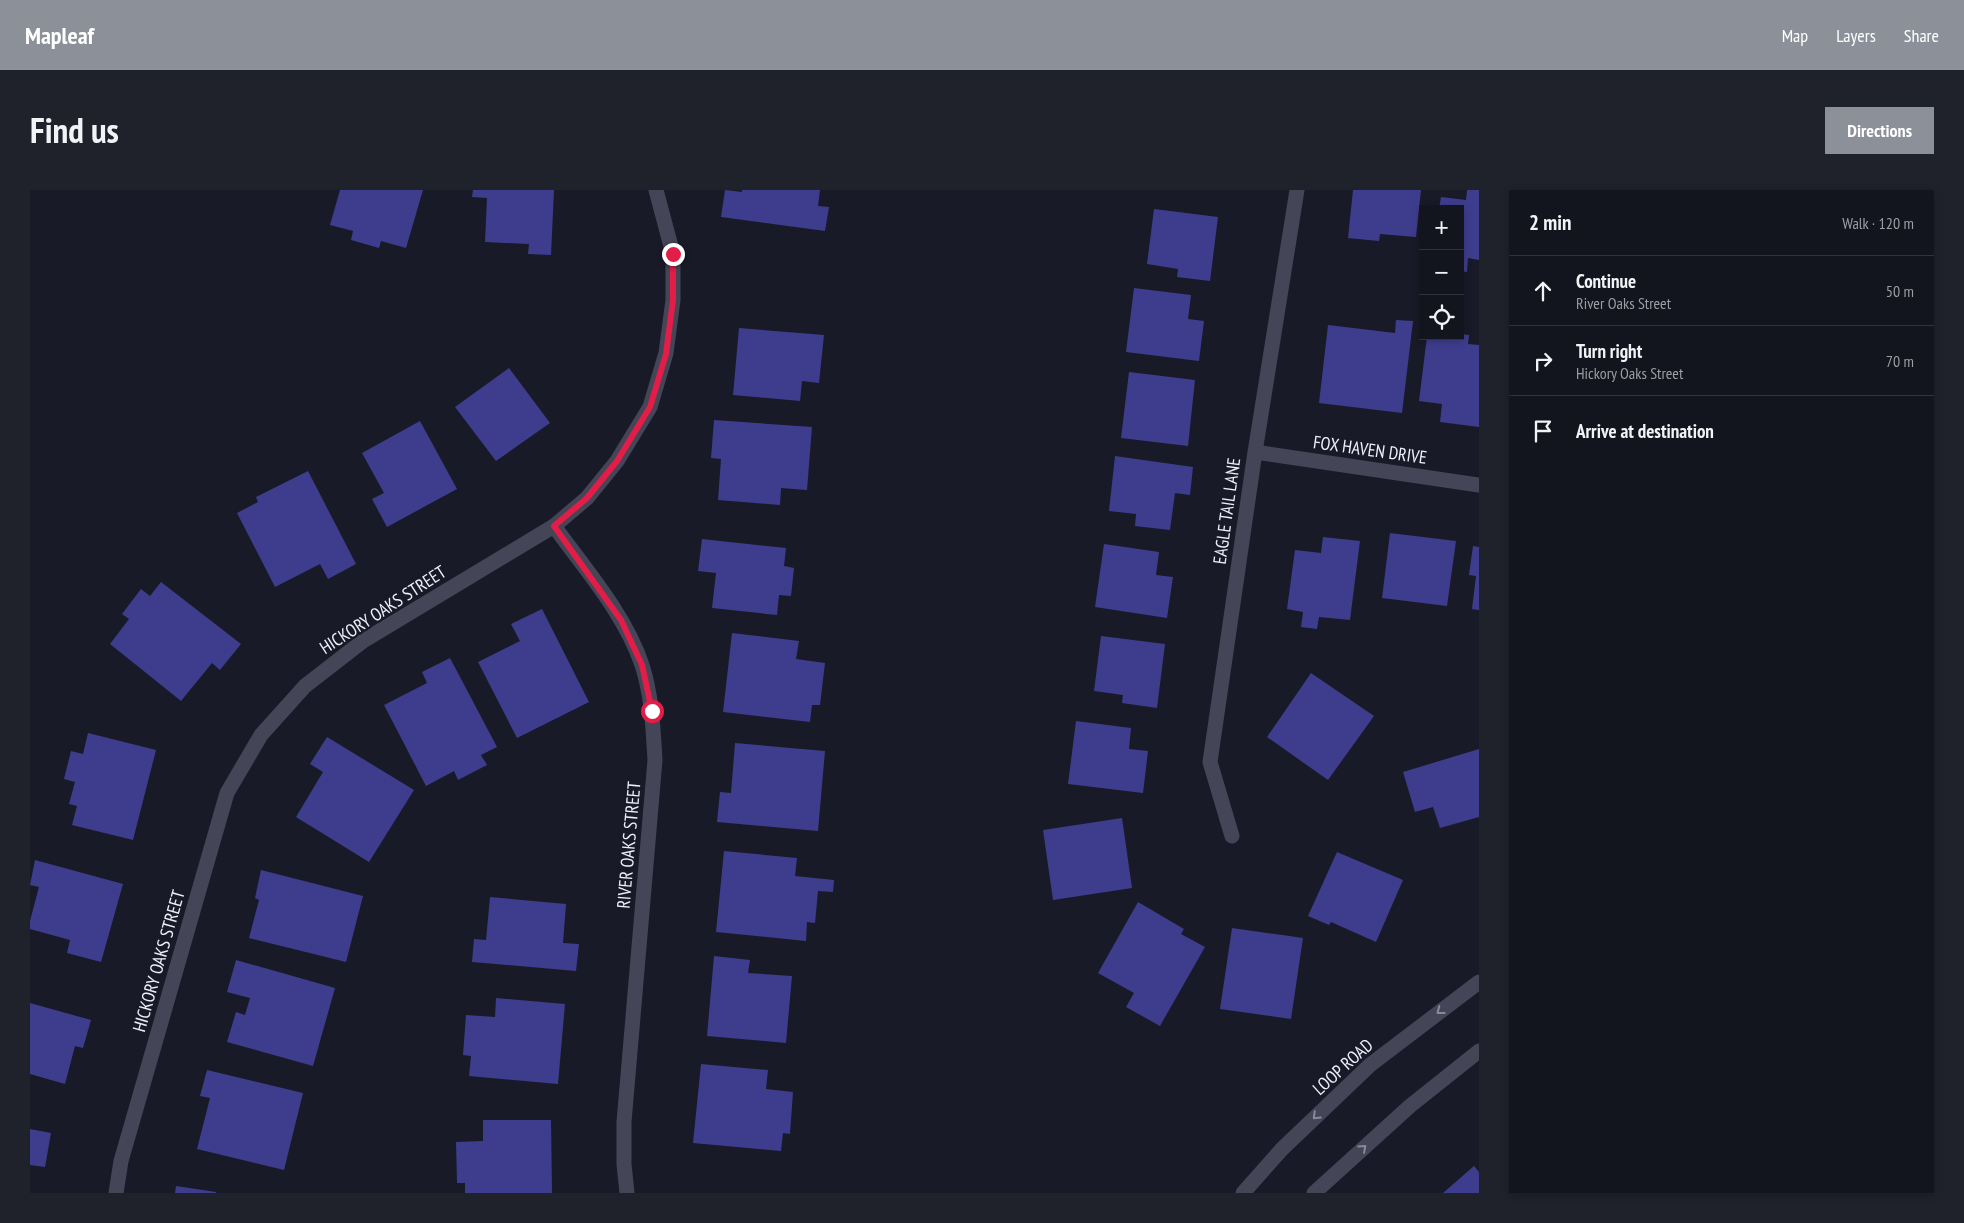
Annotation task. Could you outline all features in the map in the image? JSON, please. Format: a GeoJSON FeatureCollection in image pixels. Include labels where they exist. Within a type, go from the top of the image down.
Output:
{"type":"FeatureCollection","features":[{"type":"Feature","properties":{"kind":"street","name":"HICKORY OAKS STREET"},"geometry":{"type":"LineString","coordinates":[[116,1193],[121,1161],[227,793],[261,735],[305,686],[363,642],[554,526],[587,498],[617,461],[650,407],[666,354],[673,300],[673,254],[656,190]]}},
{"type":"Feature","properties":{"kind":"street","name":"EAGLE TAIL LANE"},"geometry":{"type":"LineString","coordinates":[[1232,836],[1210,762],[1255,452],[1297,190]]}},
{"type":"Feature","properties":{"kind":"street","name":"FOX HAVEN DRIVE"},"geometry":{"type":"LineString","coordinates":[[1255,452],[1479,485]]}},
{"type":"Feature","properties":{"kind":"street","name":"RIVER OAKS STREET"},"geometry":{"type":"LineString","coordinates":[[554,526],[621,620],[642,665],[652,711],[655,760],[624,1122],[624,1164],[627,1193]]}},
{"type":"Feature","properties":{"kind":"street","name":"LOOP ROAD"},"geometry":{"type":"LineString","coordinates":[[1243,1193],[1282,1149],[1370,1065],[1479,982]]}},
{"type":"Feature","properties":{"kind":"street"},"geometry":{"type":"LineString","coordinates":[[1314,1193],[1410,1106],[1479,1051]]}},
{"type":"Feature","properties":{"kind":"building"},"geometry":{"type":"Polygon","coordinates":[[[340,190],[423,190],[406,248],[381,241],[379,248],[351,240],[353,231],[330,225],[340,190]]]}},
{"type":"Feature","properties":{"kind":"building"},"geometry":{"type":"Polygon","coordinates":[[[473,190],[554,190],[551,255],[528,254],[529,244],[485,242],[487,198],[472,197],[473,190]]]}},
{"type":"Feature","properties":{"kind":"building"},"geometry":{"type":"Polygon","coordinates":[[[725,190],[742,192],[742,190],[820,190],[818,206],[829,207],[825,231],[721,217],[725,190]]]}},
{"type":"Feature","properties":{"kind":"building"},"geometry":{"type":"Polygon","coordinates":[[[1353,190],[1421,190],[1416,237],[1380,234],[1379,241],[1348,238],[1353,190]]]}},
{"type":"Feature","properties":{"kind":"building"},"geometry":{"type":"Polygon","coordinates":[[[1467,190],[1479,190],[1479,260],[1468,258],[1467,272],[1464,272],[1464,205],[1440,205],[1441,197],[1466,200],[1467,190]]]}},
{"type":"Feature","properties":{"kind":"building"},"geometry":{"type":"Polygon","coordinates":[[[1154,209],[1218,217],[1210,281],[1177,277],[1178,269],[1147,264],[1154,209]]]}},
{"type":"Feature","properties":{"kind":"building"},"geometry":{"type":"Polygon","coordinates":[[[1134,288],[1191,295],[1188,319],[1204,321],[1199,361],[1126,352],[1134,288]]]}},
{"type":"Feature","properties":{"kind":"building"},"geometry":{"type":"Polygon","coordinates":[[[1396,320],[1413,321],[1402,413],[1319,403],[1328,325],[1395,333],[1396,320]]]}},
{"type":"Feature","properties":{"kind":"building"},"geometry":{"type":"Polygon","coordinates":[[[739,328],[824,335],[819,383],[802,381],[800,401],[733,395],[739,328]]]}},
{"type":"Feature","properties":{"kind":"building"},"geometry":{"type":"Polygon","coordinates":[[[1464,334],[1469,335],[1468,344],[1479,345],[1479,427],[1440,422],[1442,404],[1419,401],[1427,340],[1464,340],[1464,334]]]}},
{"type":"Feature","properties":{"kind":"building"},"geometry":{"type":"Polygon","coordinates":[[[509,368],[550,423],[496,461],[455,407],[509,368]]]}},
{"type":"Feature","properties":{"kind":"building"},"geometry":{"type":"Polygon","coordinates":[[[1129,372],[1195,380],[1188,446],[1121,438],[1129,372]]]}},
{"type":"Feature","properties":{"kind":"building"},"geometry":{"type":"Polygon","coordinates":[[[714,420],[812,427],[807,490],[781,488],[780,505],[718,500],[721,459],[711,458],[714,420]]]}},
{"type":"Feature","properties":{"kind":"building"},"geometry":{"type":"Polygon","coordinates":[[[420,421],[457,489],[387,527],[372,499],[384,493],[362,453],[420,421]]]}},
{"type":"Feature","properties":{"kind":"building"},"geometry":{"type":"Polygon","coordinates":[[[1115,456],[1193,467],[1190,495],[1175,493],[1170,530],[1135,526],[1136,514],[1109,511],[1115,456]]]}},
{"type":"Feature","properties":{"kind":"building"},"geometry":{"type":"Polygon","coordinates":[[[308,471],[356,564],[328,579],[320,564],[275,587],[237,513],[258,502],[256,497],[308,471]]]}},
{"type":"Feature","properties":{"kind":"building"},"geometry":{"type":"Polygon","coordinates":[[[1390,533],[1456,541],[1447,606],[1382,598],[1390,533]]]}},
{"type":"Feature","properties":{"kind":"building"},"geometry":{"type":"Polygon","coordinates":[[[1323,537],[1360,541],[1350,620],[1319,617],[1317,629],[1301,627],[1303,612],[1287,609],[1295,550],[1321,553],[1323,537]]]}},
{"type":"Feature","properties":{"kind":"building"},"geometry":{"type":"Polygon","coordinates":[[[702,539],[786,548],[784,566],[794,568],[791,596],[779,595],[777,615],[712,608],[716,573],[698,571],[702,539]]]}},
{"type":"Feature","properties":{"kind":"building"},"geometry":{"type":"Polygon","coordinates":[[[1104,544],[1159,552],[1156,575],[1173,577],[1167,618],[1095,607],[1104,544]]]}},
{"type":"Feature","properties":{"kind":"building"},"geometry":{"type":"Polygon","coordinates":[[[1473,546],[1479,547],[1479,610],[1472,609],[1476,576],[1469,575],[1473,546]]]}},
{"type":"Feature","properties":{"kind":"building"},"geometry":{"type":"Polygon","coordinates":[[[161,582],[241,644],[220,670],[212,663],[181,701],[110,644],[129,619],[122,614],[141,589],[150,596],[161,582]]]}},
{"type":"Feature","properties":{"kind":"building"},"geometry":{"type":"Polygon","coordinates":[[[542,609],[589,702],[517,738],[478,662],[520,641],[511,624],[542,609]]]}},
{"type":"Feature","properties":{"kind":"building"},"geometry":{"type":"Polygon","coordinates":[[[732,633],[799,641],[796,659],[825,663],[820,705],[812,705],[810,722],[723,712],[732,633]]]}},
{"type":"Feature","properties":{"kind":"building"},"geometry":{"type":"Polygon","coordinates":[[[1101,636],[1165,644],[1157,708],[1122,703],[1123,695],[1094,691],[1101,636]]]}},
{"type":"Feature","properties":{"kind":"building"},"geometry":{"type":"Polygon","coordinates":[[[450,658],[497,747],[481,755],[487,765],[458,780],[454,771],[426,786],[384,705],[427,683],[422,672],[450,658]]]}},
{"type":"Feature","properties":{"kind":"building"},"geometry":{"type":"Polygon","coordinates":[[[1311,673],[1374,716],[1328,780],[1267,737],[1311,673]]]}},
{"type":"Feature","properties":{"kind":"building"},"geometry":{"type":"Polygon","coordinates":[[[1076,721],[1131,728],[1129,749],[1148,751],[1143,793],[1068,784],[1076,721]]]}},
{"type":"Feature","properties":{"kind":"building"},"geometry":{"type":"Polygon","coordinates":[[[88,733],[156,750],[133,840],[72,825],[77,806],[69,804],[75,782],[64,779],[71,751],[83,754],[88,733]]]}},
{"type":"Feature","properties":{"kind":"building"},"geometry":{"type":"Polygon","coordinates":[[[327,737],[414,790],[369,862],[296,817],[323,772],[310,764],[327,737]]]}},
{"type":"Feature","properties":{"kind":"building"},"geometry":{"type":"Polygon","coordinates":[[[735,743],[825,751],[818,831],[717,822],[720,792],[731,793],[735,743]]]}},
{"type":"Feature","properties":{"kind":"building"},"geometry":{"type":"Polygon","coordinates":[[[1479,749],[1479,817],[1440,828],[1433,807],[1415,812],[1403,772],[1479,749]]]}},
{"type":"Feature","properties":{"kind":"building"},"geometry":{"type":"Polygon","coordinates":[[[1122,818],[1132,888],[1053,900],[1043,830],[1122,818]]]}},
{"type":"Feature","properties":{"kind":"building"},"geometry":{"type":"Polygon","coordinates":[[[724,851],[797,858],[795,876],[834,880],[833,892],[818,891],[815,923],[807,922],[806,941],[716,932],[724,851]]]}},
{"type":"Feature","properties":{"kind":"building"},"geometry":{"type":"Polygon","coordinates":[[[1337,852],[1403,880],[1376,942],[1331,922],[1329,925],[1308,916],[1337,852]]]}},
{"type":"Feature","properties":{"kind":"building"},"geometry":{"type":"Polygon","coordinates":[[[35,860],[123,884],[101,962],[67,953],[70,940],[30,929],[30,921],[39,887],[30,885],[35,860]]]}},
{"type":"Feature","properties":{"kind":"building"},"geometry":{"type":"Polygon","coordinates":[[[261,870],[363,896],[346,962],[249,938],[259,900],[255,898],[261,870]]]}},
{"type":"Feature","properties":{"kind":"building"},"geometry":{"type":"Polygon","coordinates":[[[490,897],[566,904],[563,943],[579,944],[576,971],[472,962],[474,939],[486,940],[490,897]]]}},
{"type":"Feature","properties":{"kind":"building"},"geometry":{"type":"Polygon","coordinates":[[[1138,902],[1184,929],[1181,934],[1205,947],[1160,1026],[1126,1007],[1134,993],[1098,973],[1138,902]]]}},
{"type":"Feature","properties":{"kind":"building"},"geometry":{"type":"Polygon","coordinates":[[[1232,928],[1303,938],[1291,1019],[1220,1009],[1232,928]]]}},
{"type":"Feature","properties":{"kind":"building"},"geometry":{"type":"Polygon","coordinates":[[[714,956],[750,960],[748,973],[792,976],[786,1043],[707,1036],[714,956]]]}},
{"type":"Feature","properties":{"kind":"building"},"geometry":{"type":"Polygon","coordinates":[[[236,960],[335,988],[313,1066],[227,1042],[236,1012],[245,1015],[250,998],[227,992],[236,960]]]}},
{"type":"Feature","properties":{"kind":"building"},"geometry":{"type":"Polygon","coordinates":[[[496,998],[565,1004],[558,1084],[469,1076],[471,1056],[463,1055],[466,1015],[495,1017],[496,998]]]}},
{"type":"Feature","properties":{"kind":"building"},"geometry":{"type":"Polygon","coordinates":[[[30,1003],[91,1020],[83,1048],[75,1046],[65,1084],[30,1074],[30,1003]]]}},
{"type":"Feature","properties":{"kind":"building"},"geometry":{"type":"Polygon","coordinates":[[[701,1064],[768,1070],[766,1089],[793,1092],[790,1134],[783,1133],[781,1151],[693,1143],[701,1064]]]}},
{"type":"Feature","properties":{"kind":"building"},"geometry":{"type":"Polygon","coordinates":[[[207,1070],[303,1093],[284,1170],[197,1149],[210,1098],[200,1096],[207,1070]]]}},
{"type":"Feature","properties":{"kind":"building"},"geometry":{"type":"Polygon","coordinates":[[[483,1120],[551,1120],[552,1193],[465,1193],[465,1183],[457,1183],[456,1142],[483,1141],[483,1120]]]}},
{"type":"Feature","properties":{"kind":"building"},"geometry":{"type":"Polygon","coordinates":[[[30,1129],[51,1133],[45,1167],[30,1165],[30,1129]]]}},
{"type":"Feature","properties":{"kind":"building"},"geometry":{"type":"Polygon","coordinates":[[[1474,1166],[1479,1172],[1479,1193],[1443,1193],[1474,1166]]]}},
{"type":"Feature","properties":{"kind":"building"},"geometry":{"type":"Polygon","coordinates":[[[176,1186],[216,1192],[216,1193],[175,1193],[176,1186]]]}},
{"type":"Feature","properties":{"kind":"route"},"geometry":{"type":"LineString","coordinates":[[652,711],[642,665],[621,620],[554,526],[587,498],[617,461],[650,407],[666,354],[673,300],[673,254]]}}]}
